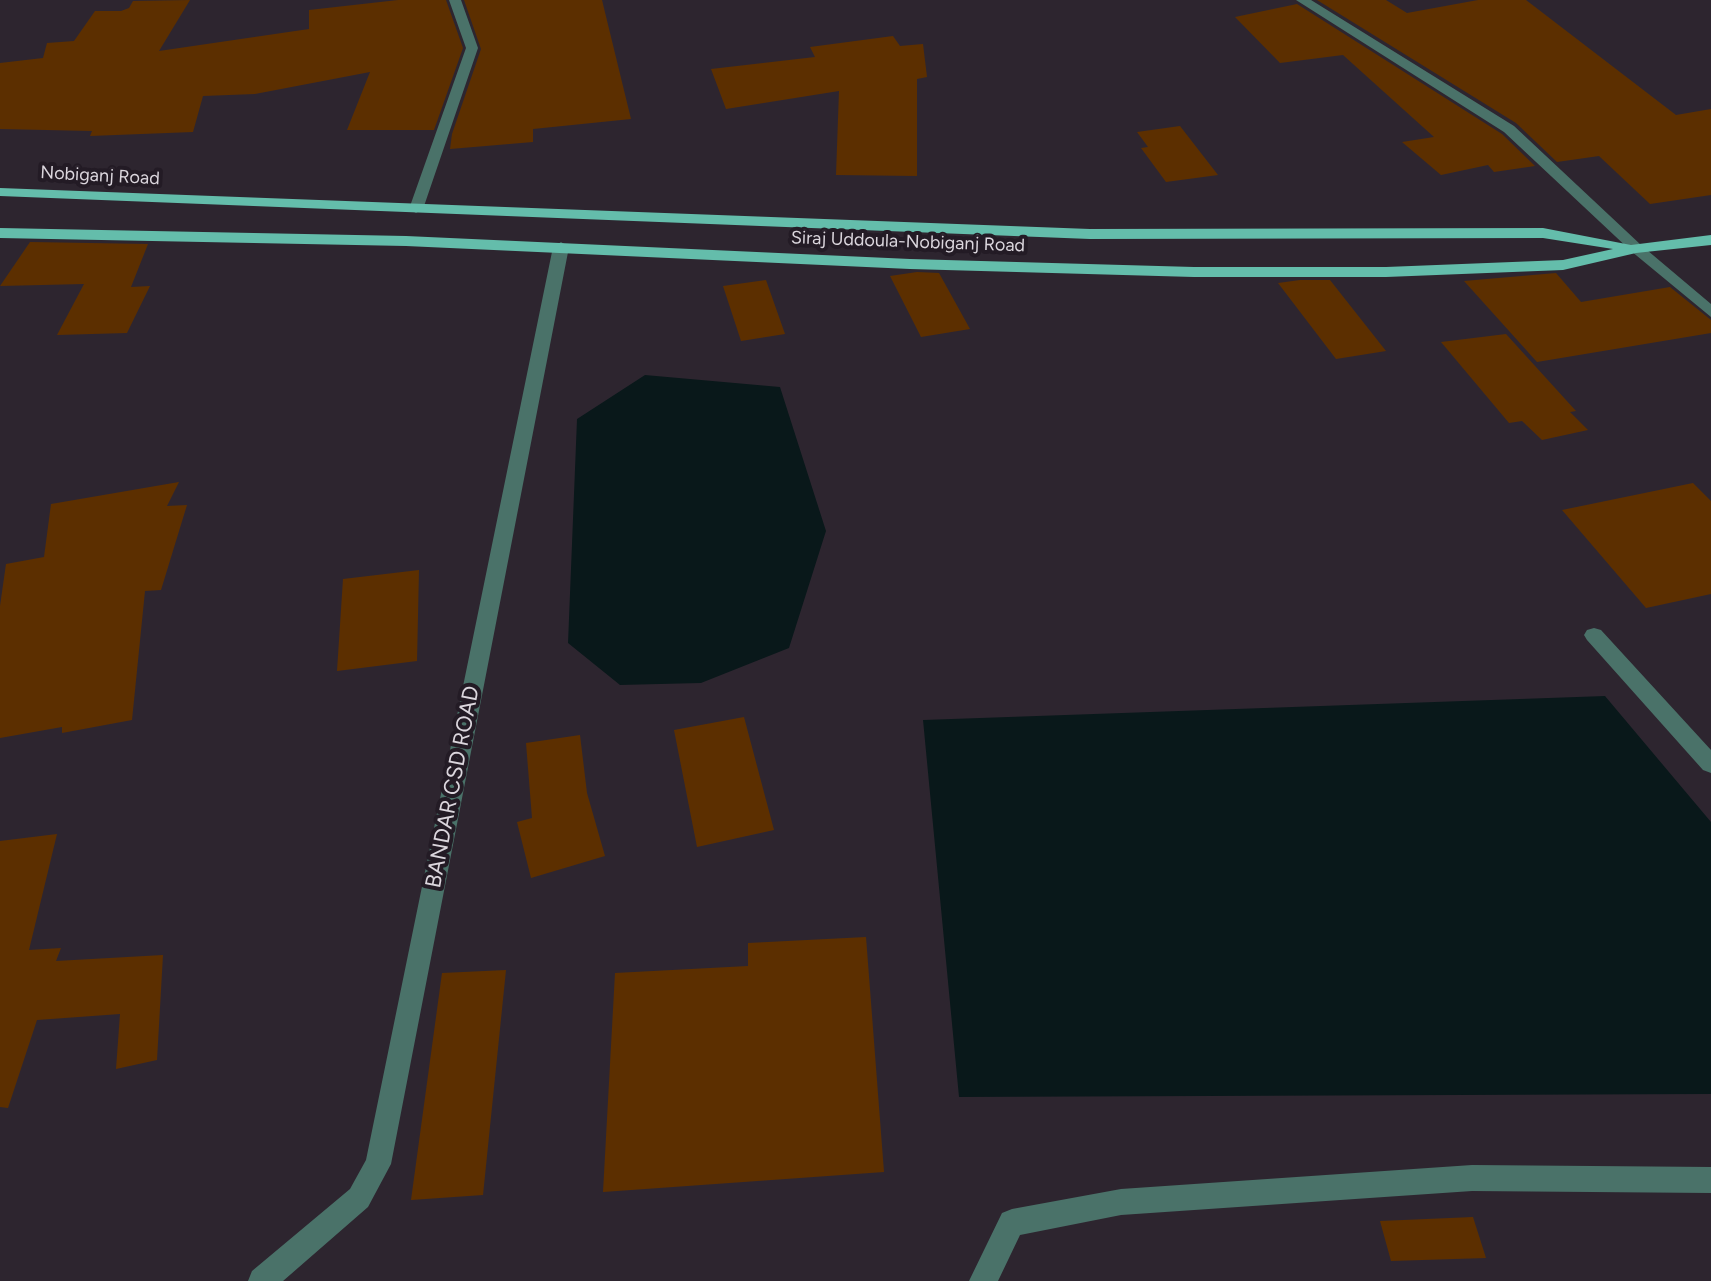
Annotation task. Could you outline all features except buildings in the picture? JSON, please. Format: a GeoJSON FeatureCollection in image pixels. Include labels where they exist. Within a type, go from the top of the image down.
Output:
{"type":"FeatureCollection","features":[{"type":"Feature","properties":{"kind":"main road","name":"Nobiganj Road"},"geometry":{"type":"LineString","coordinates":[[0,192],[187,219]]}},
{"type":"Feature","properties":{"kind":"main road","name":"Siraj Uddoula-Nobiganj Road"},"geometry":{"type":"LineString","coordinates":[[187,219],[416,209],[568,211],[1090,234],[1543,233],[1636,248]]}},
{"type":"Feature","properties":{"kind":"main road","name":"Siraj Uddoula-Nobiganj Road"},"geometry":{"type":"LineString","coordinates":[[187,219],[561,247],[1194,272],[1386,272],[1563,265],[1636,248],[1711,240]]}},
{"type":"Feature","properties":{"kind":"main road"},"geometry":{"type":"LineString","coordinates":[[0,233],[187,219]]}},
{"type":"Feature","properties":{"kind":"street"},"geometry":{"type":"LineString","coordinates":[[416,209],[472,48],[455,0]]}},
{"type":"Feature","properties":{"kind":"street"},"geometry":{"type":"LineString","coordinates":[[1302,0],[1509,129],[1636,248],[1711,312]]}},
{"type":"Feature","properties":{"kind":"street","name":"BANDAR CSD ROAD"},"geometry":{"type":"LineString","coordinates":[[262,1281],[359,1198],[378,1164],[561,247]]}},
{"type":"Feature","properties":{"kind":"street"},"geometry":{"type":"LineString","coordinates":[[1594,635],[1711,764]]}},
{"type":"Feature","properties":{"kind":"street"},"geometry":{"type":"LineString","coordinates":[[983,1281],[1012,1223],[1121,1202],[1472,1178],[1711,1180]]}},
{"type":"Feature","properties":{"kind":"shaded area"},"geometry":{"type":"Polygon","coordinates":[[[645,375],[780,387],[826,531],[789,648],[701,683],[620,685],[568,643],[577,419],[645,375]]]}},
{"type":"Feature","properties":{"kind":"shaded area"},"geometry":{"type":"Polygon","coordinates":[[[1605,696],[1711,822],[1711,1094],[959,1097],[923,720],[1605,696]]]}}]}
